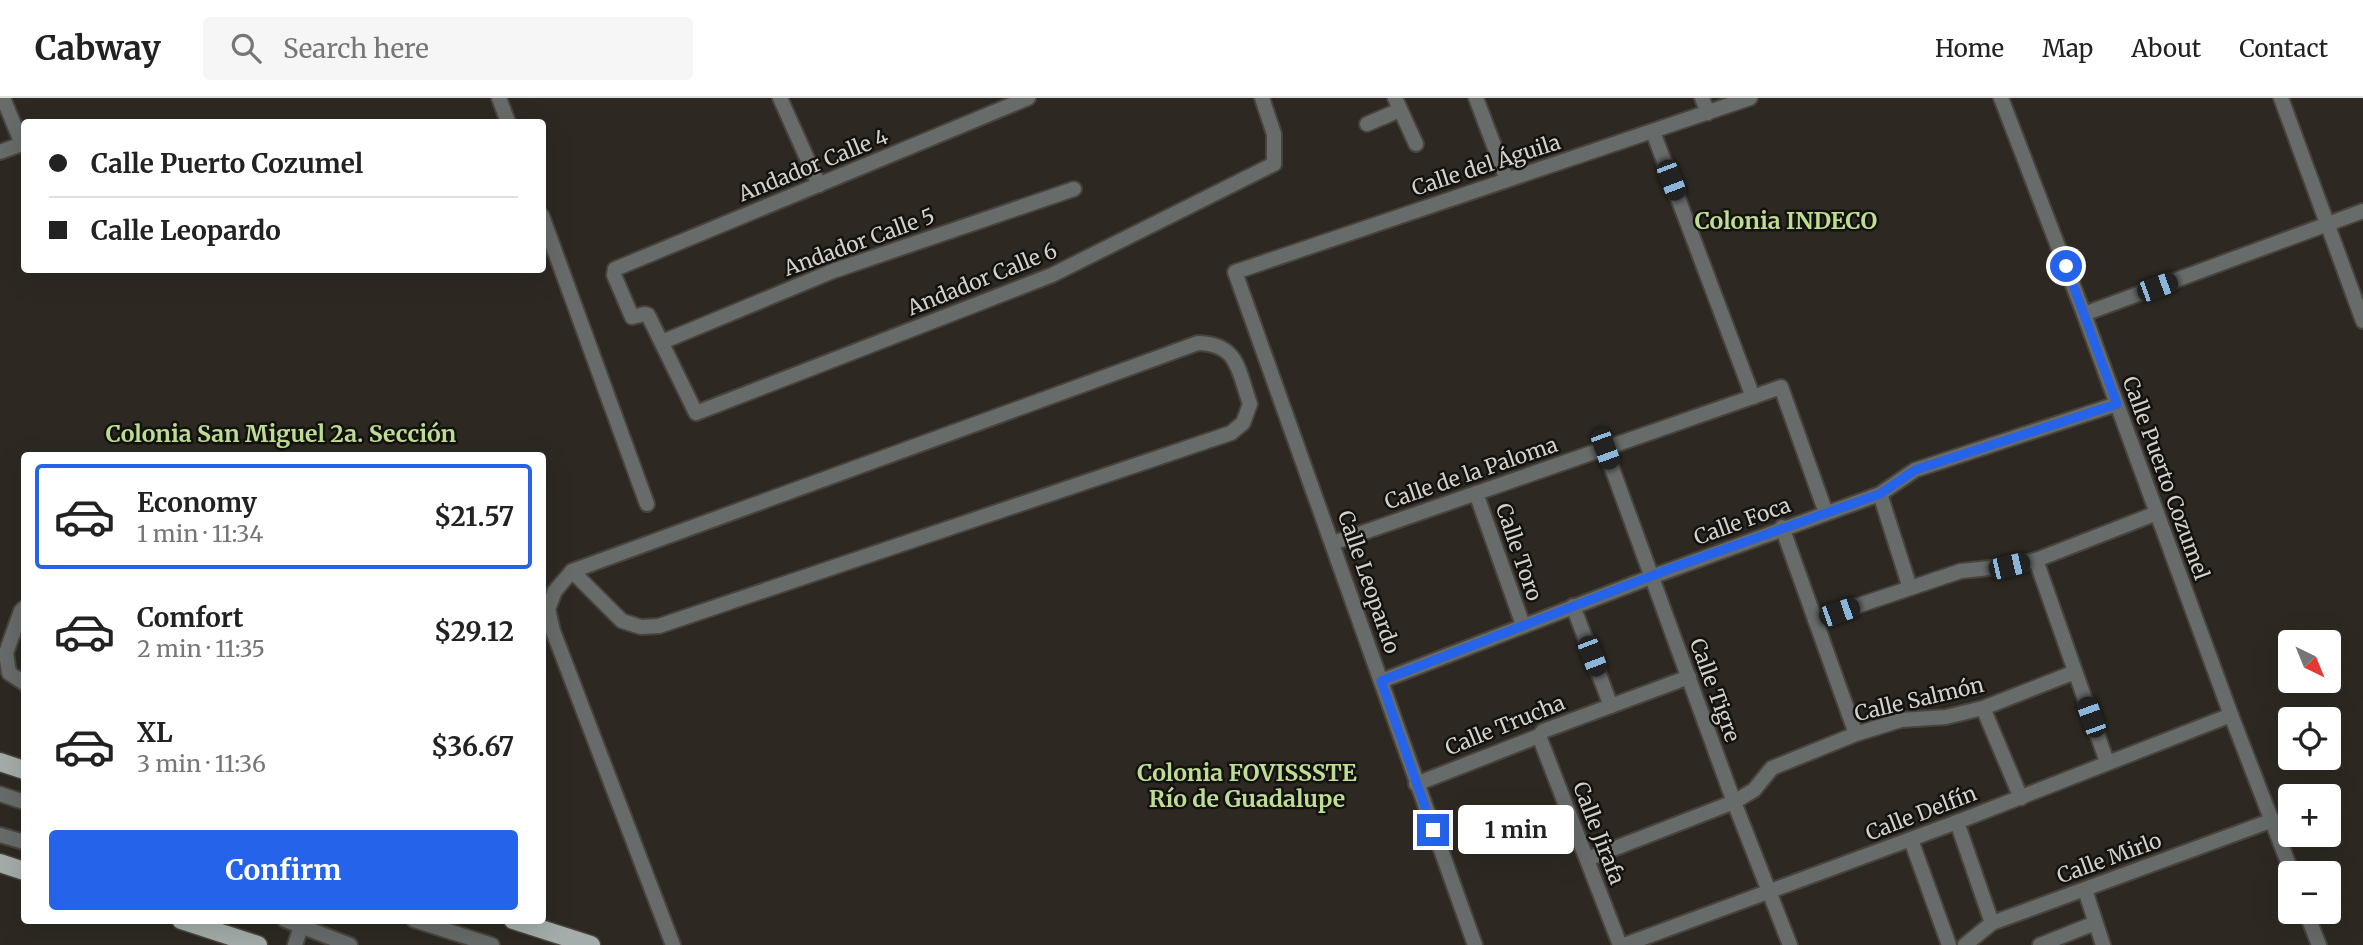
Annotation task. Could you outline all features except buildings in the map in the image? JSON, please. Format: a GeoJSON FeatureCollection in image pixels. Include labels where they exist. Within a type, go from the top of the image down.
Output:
{"type":"FeatureCollection","features":[{"type":"Feature","properties":{"kind":"main road"},"geometry":{"type":"LineString","coordinates":[[0,762],[21,769]]}},
{"type":"Feature","properties":{"kind":"main road"},"geometry":{"type":"LineString","coordinates":[[0,863],[21,870]]}},
{"type":"Feature","properties":{"kind":"main road"},"geometry":{"type":"LineString","coordinates":[[193,924],[258,945]]}},
{"type":"Feature","properties":{"kind":"main road"},"geometry":{"type":"LineString","coordinates":[[525,924],[591,945]]}},
{"type":"Feature","properties":{"kind":"street"},"geometry":{"type":"LineString","coordinates":[[4,98],[21,141]]}},
{"type":"Feature","properties":{"kind":"street"},"geometry":{"type":"LineString","coordinates":[[499,98],[507,119]]}},
{"type":"Feature","properties":{"kind":"street"},"geometry":{"type":"LineString","coordinates":[[780,98],[819,185]]}},
{"type":"Feature","properties":{"kind":"street","name":"Andador Calle 4"},"geometry":{"type":"LineString","coordinates":[[662,342],[646,314],[632,317],[614,271],[1028,98]]}},
{"type":"Feature","properties":{"kind":"street","name":"Andador Calle 6"},"geometry":{"type":"LineString","coordinates":[[662,342],[696,413],[1052,275],[1274,164],[1274,134],[1262,98]]}},
{"type":"Feature","properties":{"kind":"street"},"geometry":{"type":"LineString","coordinates":[[1476,98],[1507,180]]}},
{"type":"Feature","properties":{"kind":"street"},"geometry":{"type":"LineString","coordinates":[[1702,98],[1708,113]]}},
{"type":"Feature","properties":{"kind":"street","name":"Calle del Águila"},"geometry":{"type":"LineString","coordinates":[[1235,272],[1751,98]]}},
{"type":"Feature","properties":{"kind":"street","name":"Calle Puerto Cozumel"},"geometry":{"type":"LineString","coordinates":[[2001,98],[2288,861]]}},
{"type":"Feature","properties":{"kind":"street"},"geometry":{"type":"LineString","coordinates":[[2281,98],[2363,321]]}},
{"type":"Feature","properties":{"kind":"street"},"geometry":{"type":"LineString","coordinates":[[1367,124],[1397,104],[1416,144]]}},
{"type":"Feature","properties":{"kind":"street"},"geometry":{"type":"LineString","coordinates":[[1653,132],[1753,397]]}},
{"type":"Feature","properties":{"kind":"street"},"geometry":{"type":"LineString","coordinates":[[0,152],[21,144]]}},
{"type":"Feature","properties":{"kind":"street","name":"Andador Calle 5"},"geometry":{"type":"LineString","coordinates":[[662,342],[833,271],[1074,189]]}},
{"type":"Feature","properties":{"kind":"street"},"geometry":{"type":"LineString","coordinates":[[2084,314],[2363,211]]}},
{"type":"Feature","properties":{"kind":"street"},"geometry":{"type":"LineString","coordinates":[[546,227],[647,504]]}},
{"type":"Feature","properties":{"kind":"street","name":"Calle Leopardo"},"geometry":{"type":"LineString","coordinates":[[1235,272],[1334,543],[1416,784],[1475,945]]}},
{"type":"Feature","properties":{"kind":"street"},"geometry":{"type":"LineString","coordinates":[[572,571],[622,621],[641,627],[660,626],[1231,433],[1243,423],[1250,404],[1231,353],[1214,344],[1198,343],[572,571],[555,591],[548,608],[553,631],[673,945]]}},
{"type":"Feature","properties":{"kind":"street","name":"Calle de la Paloma"},"geometry":{"type":"LineString","coordinates":[[1334,543],[1781,387],[1826,513]]}},
{"type":"Feature","properties":{"kind":"street","name":"Calle Foca"},"geometry":{"type":"LineString","coordinates":[[1381,681],[1782,527],[1880,494],[1915,470],[2117,404]]}},
{"type":"Feature","properties":{"kind":"street","name":"Calle Tigre"},"geometry":{"type":"LineString","coordinates":[[1605,449],[1734,802],[1790,945]]}},
{"type":"Feature","properties":{"kind":"street","name":"Calle Toro"},"geometry":{"type":"LineString","coordinates":[[1476,493],[1523,625]]}},
{"type":"Feature","properties":{"kind":"street"},"geometry":{"type":"LineString","coordinates":[[1880,494],[1910,587]]}},
{"type":"Feature","properties":{"kind":"street"},"geometry":{"type":"LineString","coordinates":[[1815,620],[1961,571],[2036,560],[2157,513]]}},
{"type":"Feature","properties":{"kind":"street"},"geometry":{"type":"LineString","coordinates":[[1782,527],[1856,734]]}},
{"type":"Feature","properties":{"kind":"street"},"geometry":{"type":"LineString","coordinates":[[2036,560],[2107,762]]}},
{"type":"Feature","properties":{"kind":"street","name":"Calle Toro"},"geometry":{"type":"LineString","coordinates":[[1573,606],[1611,706]]}},
{"type":"Feature","properties":{"kind":"street"},"geometry":{"type":"LineString","coordinates":[[21,611],[6,653],[9,673],[21,681]]}},
{"type":"Feature","properties":{"kind":"street","name":"Calle Salmón"},"geometry":{"type":"LineString","coordinates":[[1587,859],[1734,802],[1754,790],[1772,768],[1856,734],[1901,720],[1947,717],[1983,708],[2075,672]]}},
{"type":"Feature","properties":{"kind":"street","name":"Calle Trucha"},"geometry":{"type":"LineString","coordinates":[[1416,784],[1689,677]]}},
{"type":"Feature","properties":{"kind":"street"},"geometry":{"type":"LineString","coordinates":[[1983,708],[2021,797]]}},
{"type":"Feature","properties":{"kind":"street","name":"Calle Delfín"},"geometry":{"type":"LineString","coordinates":[[1622,945],[1911,840],[2231,715]]}},
{"type":"Feature","properties":{"kind":"street","name":"Calle Jirafa"},"geometry":{"type":"LineString","coordinates":[[1539,736],[1622,945]]}},
{"type":"Feature","properties":{"kind":"street"},"geometry":{"type":"LineString","coordinates":[[0,794],[21,801]]}},
{"type":"Feature","properties":{"kind":"street","name":"Calle Mirlo"},"geometry":{"type":"LineString","coordinates":[[1965,945],[1992,923],[2273,820]]}},
{"type":"Feature","properties":{"kind":"street"},"geometry":{"type":"LineString","coordinates":[[1957,822],[1992,923]]}},
{"type":"Feature","properties":{"kind":"street"},"geometry":{"type":"LineString","coordinates":[[0,835],[21,841]]}},
{"type":"Feature","properties":{"kind":"street"},"geometry":{"type":"LineString","coordinates":[[1911,840],[1949,945]]}},
{"type":"Feature","properties":{"kind":"street"},"geometry":{"type":"LineString","coordinates":[[2085,890],[2103,945]]}},
{"type":"Feature","properties":{"kind":"street"},"geometry":{"type":"LineString","coordinates":[[2040,945],[2095,923]]}},
{"type":"Feature","properties":{"kind":"street"},"geometry":{"type":"LineString","coordinates":[[295,945],[302,924]]}},
{"type":"Feature","properties":{"kind":"street"},"geometry":{"type":"LineString","coordinates":[[304,924],[350,945]]}},
{"type":"Feature","properties":{"kind":"street"},"geometry":{"type":"LineString","coordinates":[[426,924],[492,945]]}},
{"type":"Feature","properties":{"kind":"street"},"geometry":{"type":"LineString","coordinates":[[2311,924],[2319,945]]}},
{"type":"Feature","properties":{"kind":"district","name":"Colonia INDECO"},"geometry":{"type":"Point","coordinates":[1786,220]}},
{"type":"Feature","properties":{"kind":"district","name":"Colonia San Miguel 2a. Sección"},"geometry":{"type":"Point","coordinates":[281,433]}},
{"type":"Feature","properties":{"kind":"district","name":"Colonia FOVISSSTE Río de Guadalupe"},"geometry":{"type":"Point","coordinates":[1247,785]}},
{"type":"Feature","properties":{"kind":"route"},"geometry":{"type":"LineString","coordinates":[[1433,830],[1381,681],[1672,568],[1880,494],[1915,470],[2117,404],[2066,266]]}}]}
